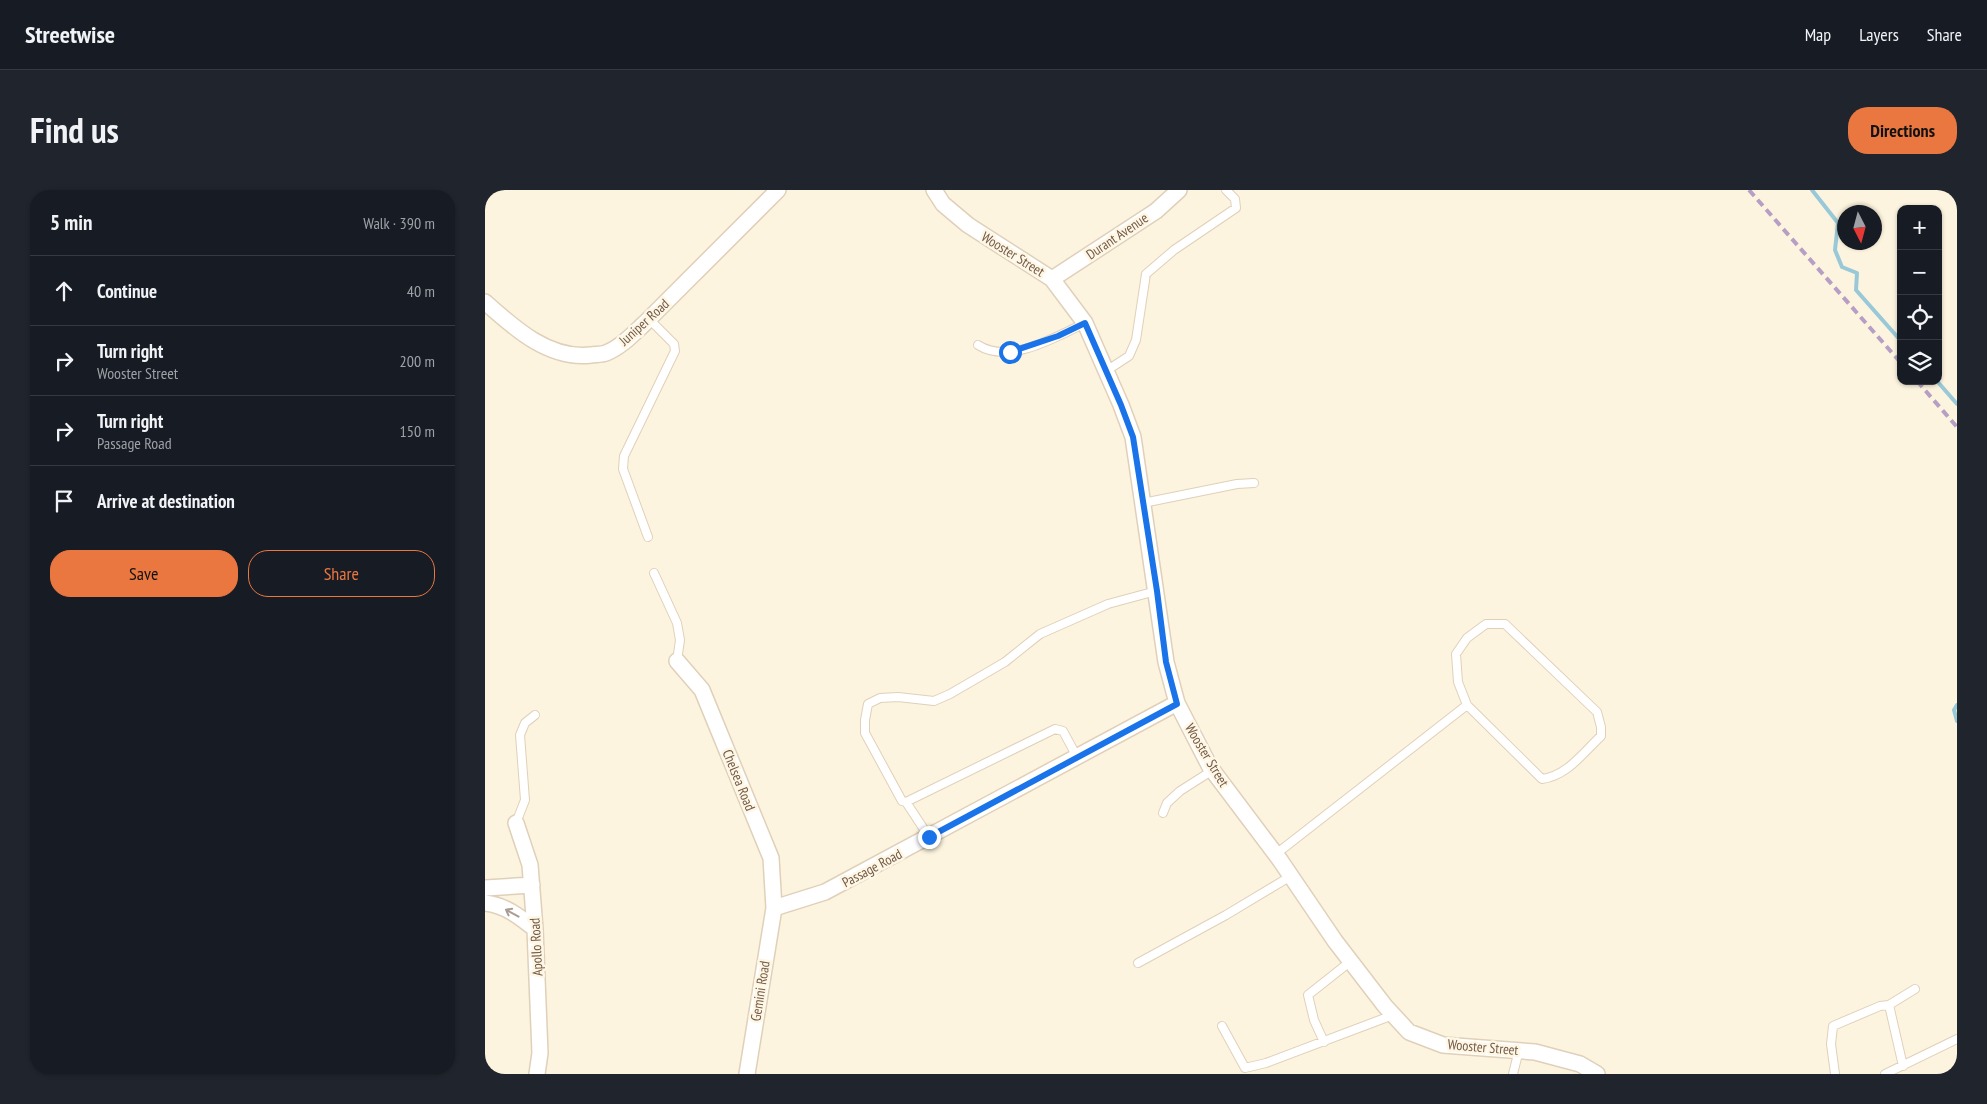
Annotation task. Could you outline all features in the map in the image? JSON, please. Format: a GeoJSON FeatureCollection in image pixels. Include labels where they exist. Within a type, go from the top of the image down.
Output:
{"type":"FeatureCollection","features":[{"type":"Feature","properties":{"kind":"street","name":"Juniper Road"},"geometry":{"type":"LineString","coordinates":[[485,302],[510,325],[544,348],[577,357],[605,353],[625,341],[649,319],[778,190]]}},
{"type":"Feature","properties":{"kind":"street","name":"Wooster Street"},"geometry":{"type":"LineString","coordinates":[[934,190],[943,204],[968,226],[1052,279],[1085,323],[1133,437],[1166,662],[1177,704],[1213,770],[1351,962],[1409,1032],[1443,1045],[1535,1052],[1580,1064],[1597,1074]]}},
{"type":"Feature","properties":{"kind":"street","name":"Durant Avenue"},"geometry":{"type":"LineString","coordinates":[[1052,279],[1156,210],[1179,190]]}},
{"type":"Feature","properties":{"kind":"street","name":"Chelsea Road"},"geometry":{"type":"LineString","coordinates":[[677,661],[702,690],[771,858],[774,908]]}},
{"type":"Feature","properties":{"kind":"street","name":"Passage Road"},"geometry":{"type":"LineString","coordinates":[[774,908],[825,892],[1177,704]]}},
{"type":"Feature","properties":{"kind":"street","name":"Apollo Road"},"geometry":{"type":"LineString","coordinates":[[515,823],[530,865],[532,885],[540,1053],[537,1074]]}},
{"type":"Feature","properties":{"kind":"street"},"geometry":{"type":"LineString","coordinates":[[485,888],[532,885]]}},
{"type":"Feature","properties":{"kind":"street"},"geometry":{"type":"LineString","coordinates":[[485,904],[494,904],[514,913],[535,929]]}},
{"type":"Feature","properties":{"kind":"street","name":"Gemini Road"},"geometry":{"type":"LineString","coordinates":[[747,1074],[774,908]]}},
{"type":"Feature","properties":{"kind":"lane"},"geometry":{"type":"LineString","coordinates":[[1106,371],[1129,356],[1136,340],[1146,274],[1174,250],[1236,208],[1235,199],[1225,190]]}},
{"type":"Feature","properties":{"kind":"lane"},"geometry":{"type":"LineString","coordinates":[[649,319],[674,344],[675,351],[674,358],[624,456],[623,469],[649,537]]}},
{"type":"Feature","properties":{"kind":"lane"},"geometry":{"type":"LineString","coordinates":[[978,345],[996,353],[1010,352],[1058,336],[1085,323]]}},
{"type":"Feature","properties":{"kind":"lane"},"geometry":{"type":"LineString","coordinates":[[1143,503],[1237,484],[1254,483]]}},
{"type":"Feature","properties":{"kind":"lane"},"geometry":{"type":"LineString","coordinates":[[653,573],[677,623],[680,640],[677,661]]}},
{"type":"Feature","properties":{"kind":"lane"},"geometry":{"type":"LineString","coordinates":[[929,837],[906,802],[902,801],[865,733],[868,704],[880,698],[898,696],[934,701],[950,694],[1005,662],[1040,634],[1108,604],[1157,591]]}},
{"type":"Feature","properties":{"kind":"lane"},"geometry":{"type":"LineString","coordinates":[[1486,624],[1505,624],[1597,712],[1601,736],[1562,773],[1553,778],[1542,779],[1467,705],[1458,682],[1456,654],[1467,638],[1486,624]]}},
{"type":"Feature","properties":{"kind":"lane"},"geometry":{"type":"LineString","coordinates":[[1275,854],[1467,705]]}},
{"type":"Feature","properties":{"kind":"lane"},"geometry":{"type":"LineString","coordinates":[[515,823],[525,800],[520,735],[525,723],[535,715]]}},
{"type":"Feature","properties":{"kind":"lane"},"geometry":{"type":"LineString","coordinates":[[906,802],[1055,729],[1063,731],[1077,757]]}},
{"type":"Feature","properties":{"kind":"lane"},"geometry":{"type":"LineString","coordinates":[[1163,813],[1167,802],[1180,791],[1213,770]]}},
{"type":"Feature","properties":{"kind":"lane"},"geometry":{"type":"LineString","coordinates":[[1138,963],[1226,915],[1291,876]]}},
{"type":"Feature","properties":{"kind":"lane"},"geometry":{"type":"LineString","coordinates":[[1324,1042],[1313,1020],[1309,995],[1351,962]]}},
{"type":"Feature","properties":{"kind":"lane"},"geometry":{"type":"LineString","coordinates":[[1835,1074],[1831,1044],[1833,1026],[1880,1006],[1889,1005],[1915,988]]}},
{"type":"Feature","properties":{"kind":"lane"},"geometry":{"type":"LineString","coordinates":[[1889,1005],[1903,1066]]}},
{"type":"Feature","properties":{"kind":"lane"},"geometry":{"type":"LineString","coordinates":[[1222,1026],[1245,1068],[1266,1063],[1393,1015]]}},
{"type":"Feature","properties":{"kind":"lane"},"geometry":{"type":"LineString","coordinates":[[1885,1074],[1957,1039]]}},
{"type":"Feature","properties":{"kind":"lane"},"geometry":{"type":"LineString","coordinates":[[1513,1074],[1519,1050]]}},
{"type":"Feature","properties":{"kind":"waterway"},"geometry":{"type":"LineString","coordinates":[[1812,190],[1838,223],[1835,250],[1842,267],[1857,273],[1856,290],[1900,340]]}},
{"type":"Feature","properties":{"kind":"waterway"},"geometry":{"type":"LineString","coordinates":[[1940,385],[1957,404]]}},
{"type":"Feature","properties":{"kind":"waterway"},"geometry":{"type":"LineString","coordinates":[[1957,705],[1954,710],[1957,721]]}},
{"type":"Feature","properties":{"kind":"railway"},"geometry":{"type":"LineString","coordinates":[[1749,190],[1897,358]]}},
{"type":"Feature","properties":{"kind":"railway"},"geometry":{"type":"LineString","coordinates":[[1920,385],[1957,427]]}},
{"type":"Feature","properties":{"kind":"route"},"geometry":{"type":"LineString","coordinates":[[929,837],[1177,704],[1166,662],[1133,437],[1085,323],[1034,346],[1010,352]]}}]}
